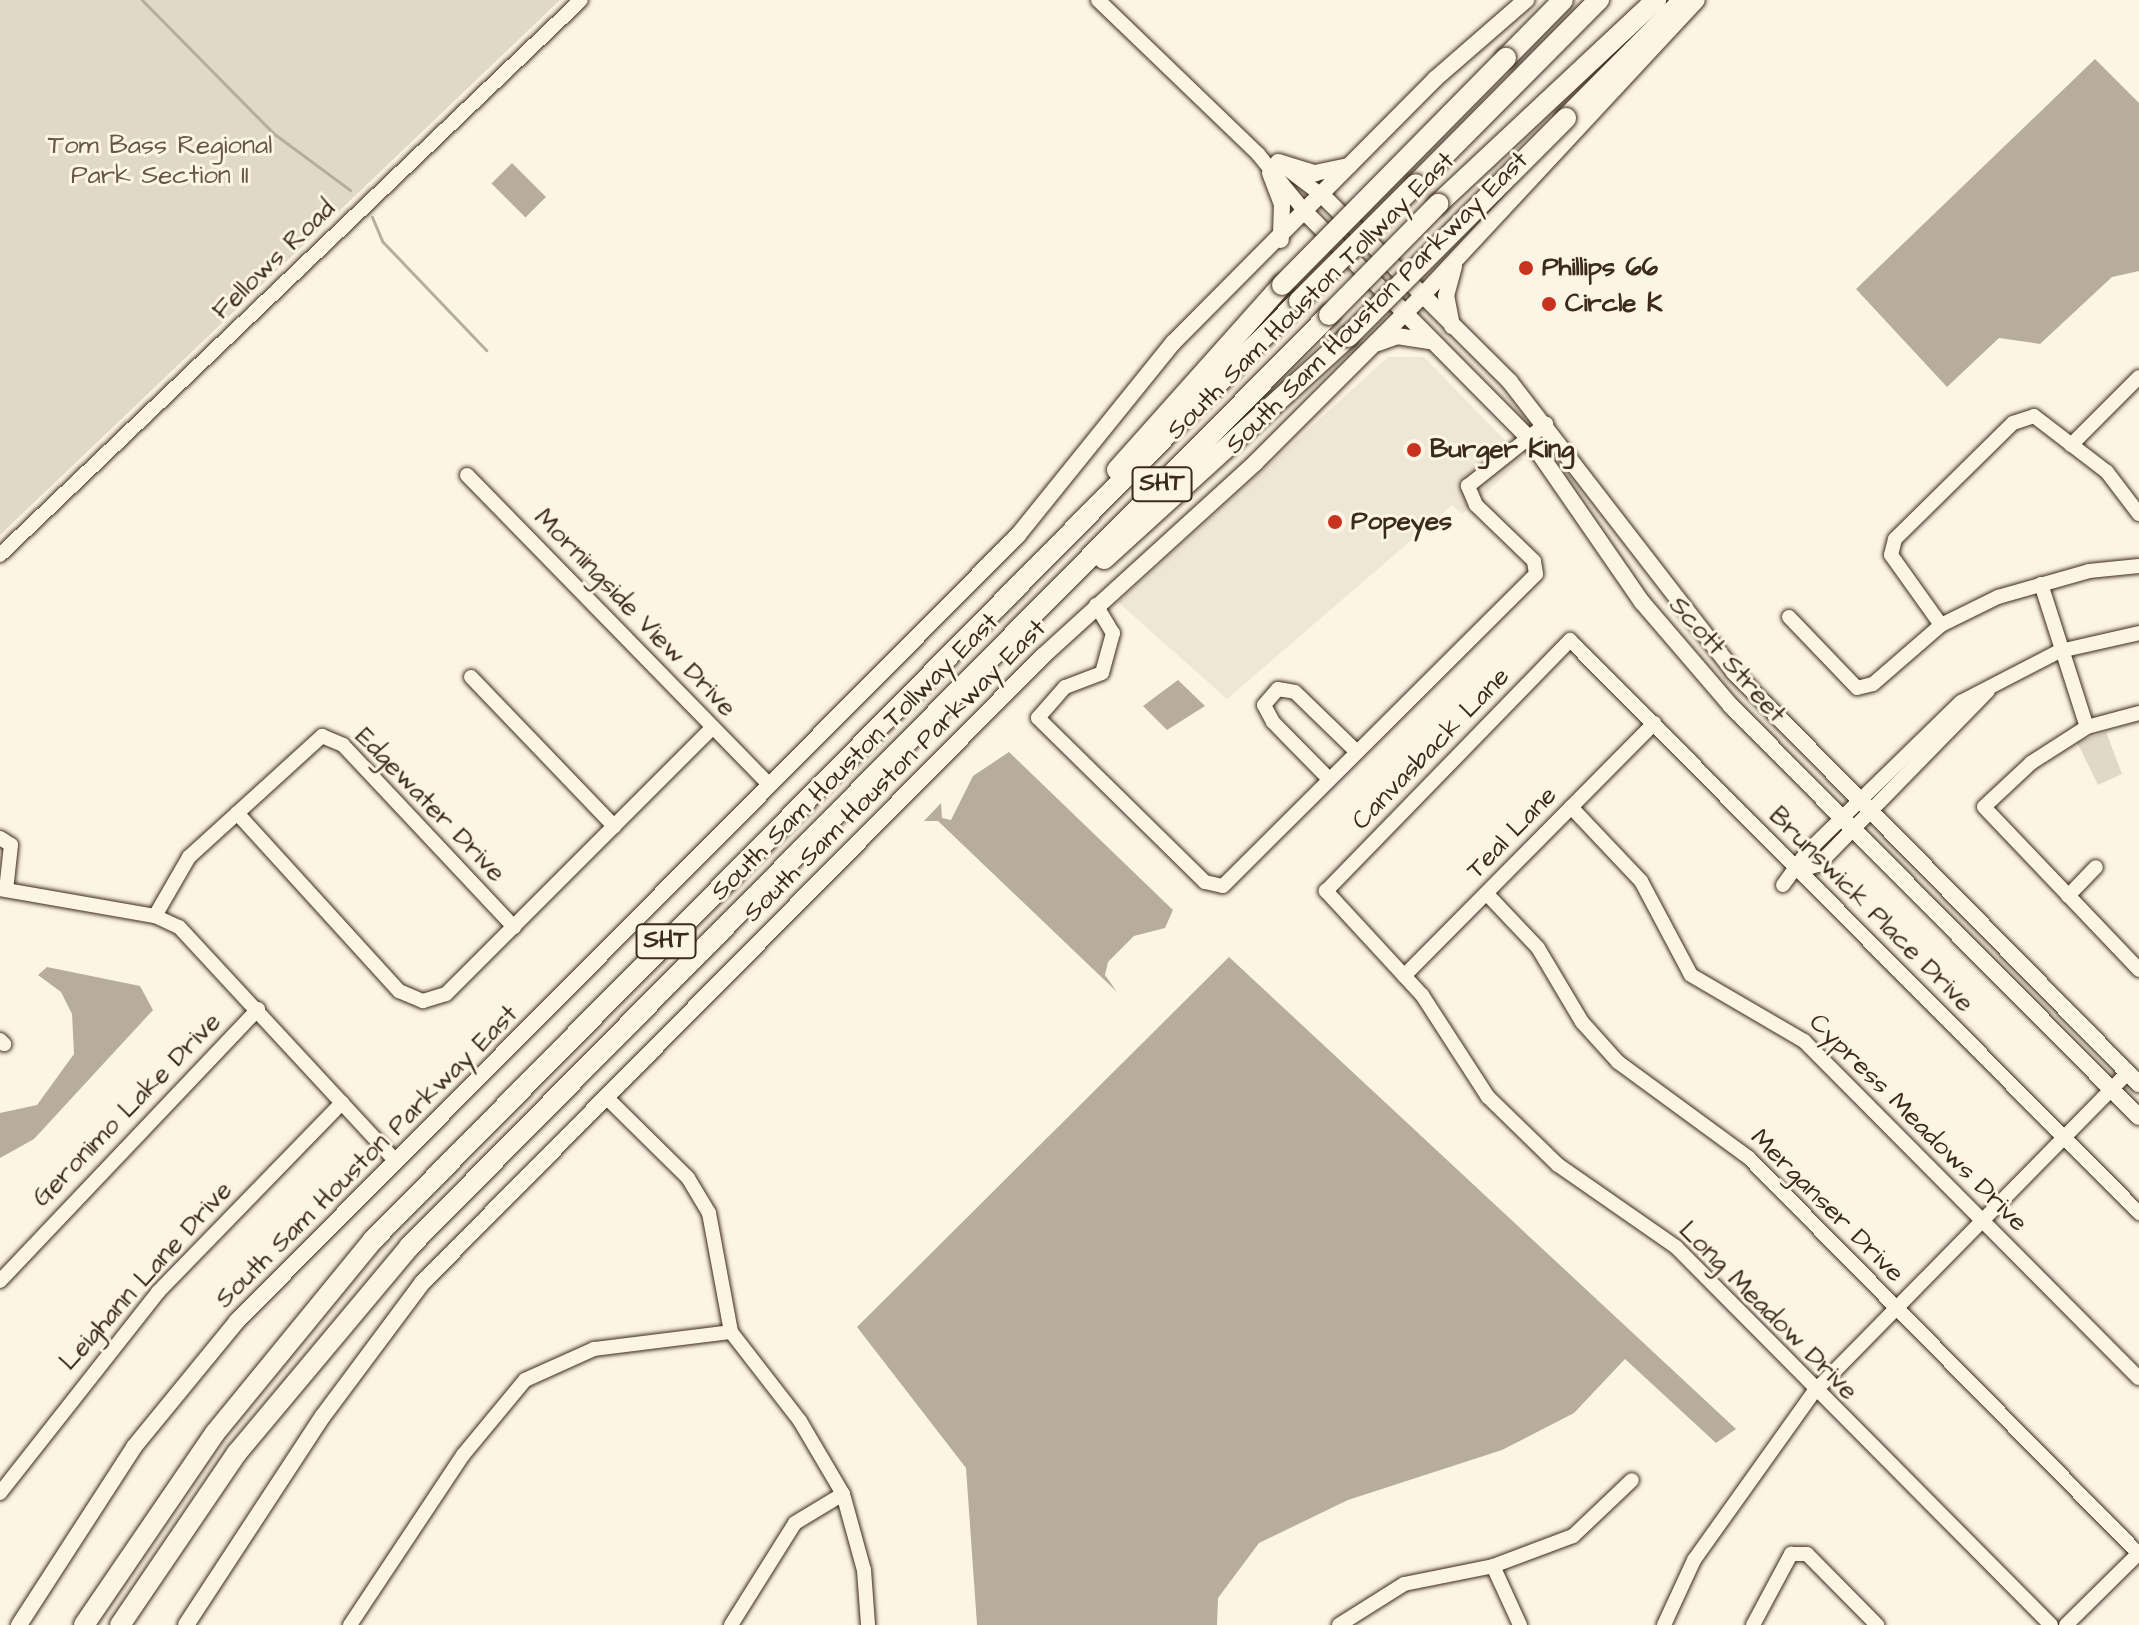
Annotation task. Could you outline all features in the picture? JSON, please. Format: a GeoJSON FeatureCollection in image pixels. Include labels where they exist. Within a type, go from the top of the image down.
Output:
{"type":"FeatureCollection","features":[{"type":"Feature","properties":{"kind":"highway"},"geometry":{"type":"LineString","coordinates":[[1052,551],[1153,425],[1282,285],[1563,0]]}},
{"type":"Feature","properties":{"kind":"highway"},"geometry":{"type":"LineString","coordinates":[[1579,20],[1588,0]]}},
{"type":"Feature","properties":{"kind":"highway","name":"South Sam Houston Tollway East"},"geometry":{"type":"LineString","coordinates":[[84,1625],[215,1433],[373,1240],[1599,0]]}},
{"type":"Feature","properties":{"kind":"highway","name":"South Sam Houston Tollway East"},"geometry":{"type":"LineString","coordinates":[[120,1625],[237,1453],[374,1286],[994,652],[1640,0]]}},
{"type":"Feature","properties":{"kind":"highway"},"geometry":{"type":"LineString","coordinates":[[1438,204],[1656,0]]}},
{"type":"Feature","properties":{"kind":"highway"},"geometry":{"type":"LineString","coordinates":[[994,652],[1348,337],[1683,0]]}},
{"type":"Feature","properties":{"kind":"main road","name":"South Sam Houston Parkway East"},"geometry":{"type":"LineString","coordinates":[[19,1625],[144,1436],[237,1321],[1018,535],[1173,343],[1324,197],[1435,79],[1526,0]]}},
{"type":"Feature","properties":{"kind":"main road","name":"South Sam Houston Parkway East"},"geometry":{"type":"LineString","coordinates":[[186,1625],[387,1324],[606,1097],[1096,605],[1421,297],[1697,0]]}},
{"type":"Feature","properties":{"kind":"main road"},"geometry":{"type":"LineString","coordinates":[[1281,240],[1282,204],[1274,167],[1315,173],[1355,164]]}},
{"type":"Feature","properties":{"kind":"main road","name":"Scott Street"},"geometry":{"type":"LineString","coordinates":[[1324,197],[1546,424],[1640,555],[1734,672],[2134,1078]]}},
{"type":"Feature","properties":{"kind":"main road","name":"Scott Street"},"geometry":{"type":"LineString","coordinates":[[1307,214],[1528,437],[1620,569],[1731,706],[1850,821],[2139,1117]]}},
{"type":"Feature","properties":{"kind":"main road"},"geometry":{"type":"LineString","coordinates":[[1452,326],[1446,296],[1457,259]]}},
{"type":"Feature","properties":{"kind":"main road"},"geometry":{"type":"LineString","coordinates":[[1373,345],[1397,336],[1435,343]]}},
{"type":"Feature","properties":{"kind":"main road"},"geometry":{"type":"LineString","coordinates":[[1620,569],[1640,555]]}},
{"type":"Feature","properties":{"kind":"street","name":"Fellows Road"},"geometry":{"type":"LineString","coordinates":[[0,555],[581,0]]}},
{"type":"Feature","properties":{"kind":"street"},"geometry":{"type":"LineString","coordinates":[[1098,0],[1258,154],[1324,197]]}},
{"type":"Feature","properties":{"kind":"street"},"geometry":{"type":"LineString","coordinates":[[1274,167],[1307,214]]}},
{"type":"Feature","properties":{"kind":"street"},"geometry":{"type":"LineString","coordinates":[[2071,445],[2139,377]]}},
{"type":"Feature","properties":{"kind":"street"},"geometry":{"type":"LineString","coordinates":[[1941,625],[1891,555],[1895,539],[2013,423],[2034,416],[2107,472],[2139,514]]}},
{"type":"Feature","properties":{"kind":"street"},"geometry":{"type":"LineString","coordinates":[[1096,605],[1113,633],[1102,673],[1065,687],[1038,718],[1205,882],[1223,886],[1536,574],[1534,561],[1476,505],[1468,486],[1546,424]]}},
{"type":"Feature","properties":{"kind":"street","name":"Morningside View Drive"},"geometry":{"type":"LineString","coordinates":[[467,475],[769,785]]}},
{"type":"Feature","properties":{"kind":"street"},"geometry":{"type":"LineString","coordinates":[[1789,617],[1857,688],[1873,684],[1941,625],[2041,584],[2139,566]]}},
{"type":"Feature","properties":{"kind":"street"},"geometry":{"type":"LineString","coordinates":[[2041,584],[2060,651],[2087,727]]}},
{"type":"Feature","properties":{"kind":"street"},"geometry":{"type":"LineString","coordinates":[[1783,885],[1798,871],[1818,865],[1850,821],[1860,797],[1937,719],[1999,679],[2060,651],[2139,633]]}},
{"type":"Feature","properties":{"kind":"street","name":"Brunswick Place Drive"},"geometry":{"type":"LineString","coordinates":[[1570,640],[2139,1213]]}},
{"type":"Feature","properties":{"kind":"street","name":"Canvasback Lane"},"geometry":{"type":"LineString","coordinates":[[1326,891],[1570,640]]}},
{"type":"Feature","properties":{"kind":"street"},"geometry":{"type":"LineString","coordinates":[[471,677],[614,826]]}},
{"type":"Feature","properties":{"kind":"street"},"geometry":{"type":"LineString","coordinates":[[1850,821],[1872,810],[1999,679]]}},
{"type":"Feature","properties":{"kind":"street"},"geometry":{"type":"LineString","coordinates":[[1329,779],[1273,722],[1264,705],[1278,689],[1295,692],[1357,752]]}},
{"type":"Feature","properties":{"kind":"street"},"geometry":{"type":"LineString","coordinates":[[2139,713],[2087,727],[2031,763],[1984,807],[2139,970]]}},
{"type":"Feature","properties":{"kind":"street","name":"Teal Lane"},"geometry":{"type":"LineString","coordinates":[[1404,976],[1654,723]]}},
{"type":"Feature","properties":{"kind":"street"},"geometry":{"type":"LineString","coordinates":[[155,916],[183,864],[237,813],[399,991],[423,1001],[446,994],[712,728]]}},
{"type":"Feature","properties":{"kind":"street","name":"Edgewater Drive"},"geometry":{"type":"LineString","coordinates":[[237,813],[312,742],[334,739],[514,927]]}},
{"type":"Feature","properties":{"kind":"street","name":"Cypress Meadows Drive"},"geometry":{"type":"LineString","coordinates":[[1571,807],[1641,881],[1691,975],[1706,990],[1788,1027],[2139,1378]]}},
{"type":"Feature","properties":{"kind":"street"},"geometry":{"type":"LineString","coordinates":[[0,838],[11,845],[3,890],[155,916],[198,943],[395,1160]]}},
{"type":"Feature","properties":{"kind":"street"},"geometry":{"type":"LineString","coordinates":[[2068,896],[2096,867]]}},
{"type":"Feature","properties":{"kind":"street","name":"Long Meadow Drive"},"geometry":{"type":"LineString","coordinates":[[1326,891],[1404,976],[1488,1097],[1558,1165],[1676,1247],[1814,1392],[2051,1625]]}},
{"type":"Feature","properties":{"kind":"street","name":"Merganser Drive"},"geometry":{"type":"LineString","coordinates":[[1487,894],[1538,948],[1582,1022],[1618,1062],[1733,1144],[2139,1554]]}},
{"type":"Feature","properties":{"kind":"street","name":"Geronimo Lake Drive"},"geometry":{"type":"LineString","coordinates":[[2,1274],[258,1009]]}},
{"type":"Feature","properties":{"kind":"street"},"geometry":{"type":"LineString","coordinates":[[1664,1625],[1694,1560],[1814,1392],[2111,1089],[2134,1078]]}},
{"type":"Feature","properties":{"kind":"street"},"geometry":{"type":"LineString","coordinates":[[606,1097],[698,1192],[715,1229],[731,1332],[800,1421],[843,1494],[864,1570],[868,1625]]}},
{"type":"Feature","properties":{"kind":"street","name":"Leighann Lane Drive"},"geometry":{"type":"LineString","coordinates":[[0,1493],[148,1303],[342,1103]]}},
{"type":"Feature","properties":{"kind":"street"},"geometry":{"type":"LineString","coordinates":[[350,1625],[463,1455],[525,1380],[573,1354],[731,1332]]}},
{"type":"Feature","properties":{"kind":"street"},"geometry":{"type":"LineString","coordinates":[[1339,1625],[1404,1584],[1493,1566],[1573,1536],[1632,1480]]}},
{"type":"Feature","properties":{"kind":"street"},"geometry":{"type":"LineString","coordinates":[[750,1625],[734,1621],[795,1523],[843,1494]]}},
{"type":"Feature","properties":{"kind":"street"},"geometry":{"type":"LineString","coordinates":[[1753,1625],[1791,1554],[1807,1554],[1877,1625]]}},
{"type":"Feature","properties":{"kind":"street"},"geometry":{"type":"LineString","coordinates":[[2066,1625],[2139,1554]]}},
{"type":"Feature","properties":{"kind":"street"},"geometry":{"type":"LineString","coordinates":[[1493,1566],[1520,1625]]}},
{"type":"Feature","properties":{"kind":"shaded area"},"geometry":{"type":"Polygon","coordinates":[[[2095,59],[2139,103],[2139,271],[2112,277],[2040,344],[1999,338],[1947,387],[1856,289],[2095,59]]]}},
{"type":"Feature","properties":{"kind":"shaded area"},"geometry":{"type":"Polygon","coordinates":[[[512,163],[546,197],[525,217],[491,184],[512,163]]]}},
{"type":"Feature","properties":{"kind":"shaded area"},"geometry":{"type":"Polygon","coordinates":[[[1388,357],[1424,357],[1523,459],[1462,514],[1452,505],[1227,699],[1118,602],[1388,357]]]}},
{"type":"Feature","properties":{"kind":"shaded area"},"geometry":{"type":"Polygon","coordinates":[[[1178,680],[1205,706],[1167,730],[1143,706],[1178,680]]]}},
{"type":"Feature","properties":{"kind":"shaded area"},"geometry":{"type":"Polygon","coordinates":[[[1009,752],[1173,910],[1165,928],[1134,936],[1108,962],[1105,975],[1117,992],[938,821],[924,821],[941,803],[942,818],[951,820],[973,776],[1009,752]]]}},
{"type":"Feature","properties":{"kind":"shaded area"},"geometry":{"type":"Polygon","coordinates":[[[1229,957],[1736,1429],[1716,1443],[1625,1359],[1574,1413],[1502,1450],[1348,1500],[1259,1543],[1218,1598],[1217,1625],[977,1625],[966,1468],[857,1327],[1229,957]]]}},
{"type":"Feature","properties":{"kind":"shaded area"},"geometry":{"type":"Polygon","coordinates":[[[47,967],[140,986],[153,1010],[34,1139],[0,1158],[0,1113],[37,1105],[74,1054],[72,1014],[61,992],[38,975],[47,967]]]}},
{"type":"Feature","properties":{"kind":"green space","name":"Tom Bass Regional Park Section II"},"geometry":{"type":"Polygon","coordinates":[[[0,0],[560,0],[0,535],[0,0]]]}},
{"type":"Feature","properties":{"kind":"green space"},"geometry":{"type":"Polygon","coordinates":[[[2106,732],[2122,774],[2098,785],[2077,742],[2106,732]]]}},
{"type":"Feature","properties":{"kind":"waterway"},"geometry":{"type":"LineString","coordinates":[[142,0],[273,133],[350,190]]}},
{"type":"Feature","properties":{"kind":"waterway"},"geometry":{"type":"LineString","coordinates":[[372,217],[382,241],[486,350]]}},
{"type":"Feature","properties":{"kind":"place","name":"Phillips 66"},"geometry":{"type":"Point","coordinates":[1526,268]}},
{"type":"Feature","properties":{"kind":"place","name":"Circle K"},"geometry":{"type":"Point","coordinates":[1549,304]}},
{"type":"Feature","properties":{"kind":"place","name":"Burger King"},"geometry":{"type":"Point","coordinates":[1414,450]}},
{"type":"Feature","properties":{"kind":"place","name":"Popeyes"},"geometry":{"type":"Point","coordinates":[1335,522]}}]}
